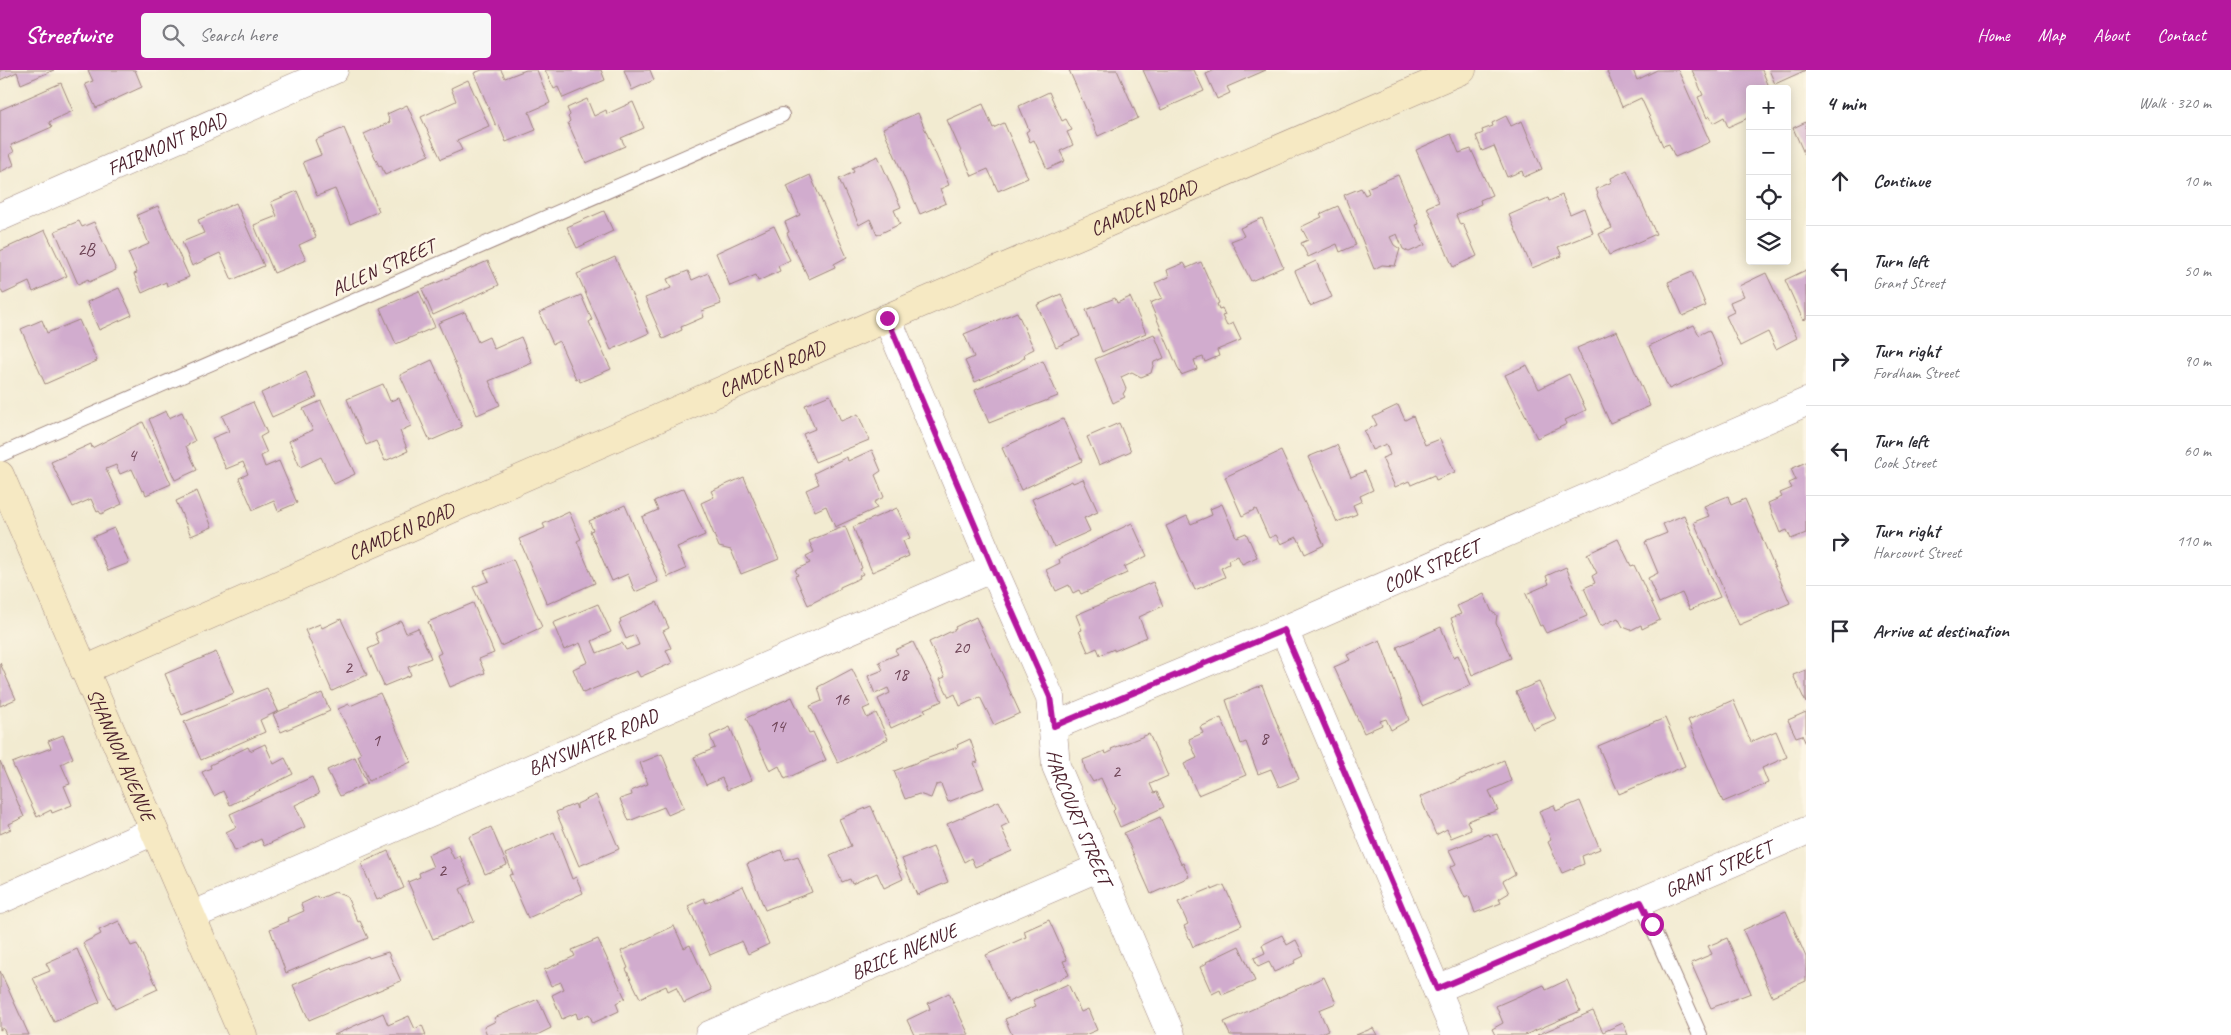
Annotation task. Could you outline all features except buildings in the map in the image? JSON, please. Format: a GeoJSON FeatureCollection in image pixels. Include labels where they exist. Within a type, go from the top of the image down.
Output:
{"type":"FeatureCollection","features":[{"type":"Feature","properties":{"kind":"street","name":"FAIRMONT ROAD"},"geometry":{"type":"LineString","coordinates":[[0,217],[334,70]]}},
{"type":"Feature","properties":{"kind":"street","name":"CAMDEN ROAD"},"geometry":{"type":"LineString","coordinates":[[84,670],[887,318],[1462,70]]}},
{"type":"Feature","properties":{"kind":"street","name":"HARCOURT STREET"},"geometry":{"type":"LineString","coordinates":[[887,318],[1050,697],[1056,766],[1171,1035]]}},
{"type":"Feature","properties":{"kind":"street","name":"COOK STREET"},"geometry":{"type":"LineString","coordinates":[[1054,726],[1284,630],[1806,402]]}},
{"type":"Feature","properties":{"kind":"street","name":"SHANNON AVENUE"},"geometry":{"type":"LineString","coordinates":[[0,475],[243,1035]]}},
{"type":"Feature","properties":{"kind":"street","name":"BAYSWATER ROAD"},"geometry":{"type":"LineString","coordinates":[[191,916],[993,568]]}},
{"type":"Feature","properties":{"kind":"street"},"geometry":{"type":"LineString","coordinates":[[1284,630],[1456,1035]]}},
{"type":"Feature","properties":{"kind":"street"},"geometry":{"type":"LineString","coordinates":[[0,900],[154,831]]}},
{"type":"Feature","properties":{"kind":"street","name":"GRANT STREET"},"geometry":{"type":"LineString","coordinates":[[1437,989],[1806,831]]}},
{"type":"Feature","properties":{"kind":"street","name":"BRICE AVENUE"},"geometry":{"type":"LineString","coordinates":[[709,1035],[1100,867]]}},
{"type":"Feature","properties":{"kind":"lane","name":"ALLEN STREET"},"geometry":{"type":"LineString","coordinates":[[0,455],[782,115]]}},
{"type":"Feature","properties":{"kind":"lane"},"geometry":{"type":"LineString","coordinates":[[1641,902],[1700,1035]]}},
{"type":"Feature","properties":{"kind":"route"},"geometry":{"type":"LineString","coordinates":[[887,318],[1050,697],[1054,726],[1284,630],[1437,989],[1641,902],[1652,924]]}}]}
